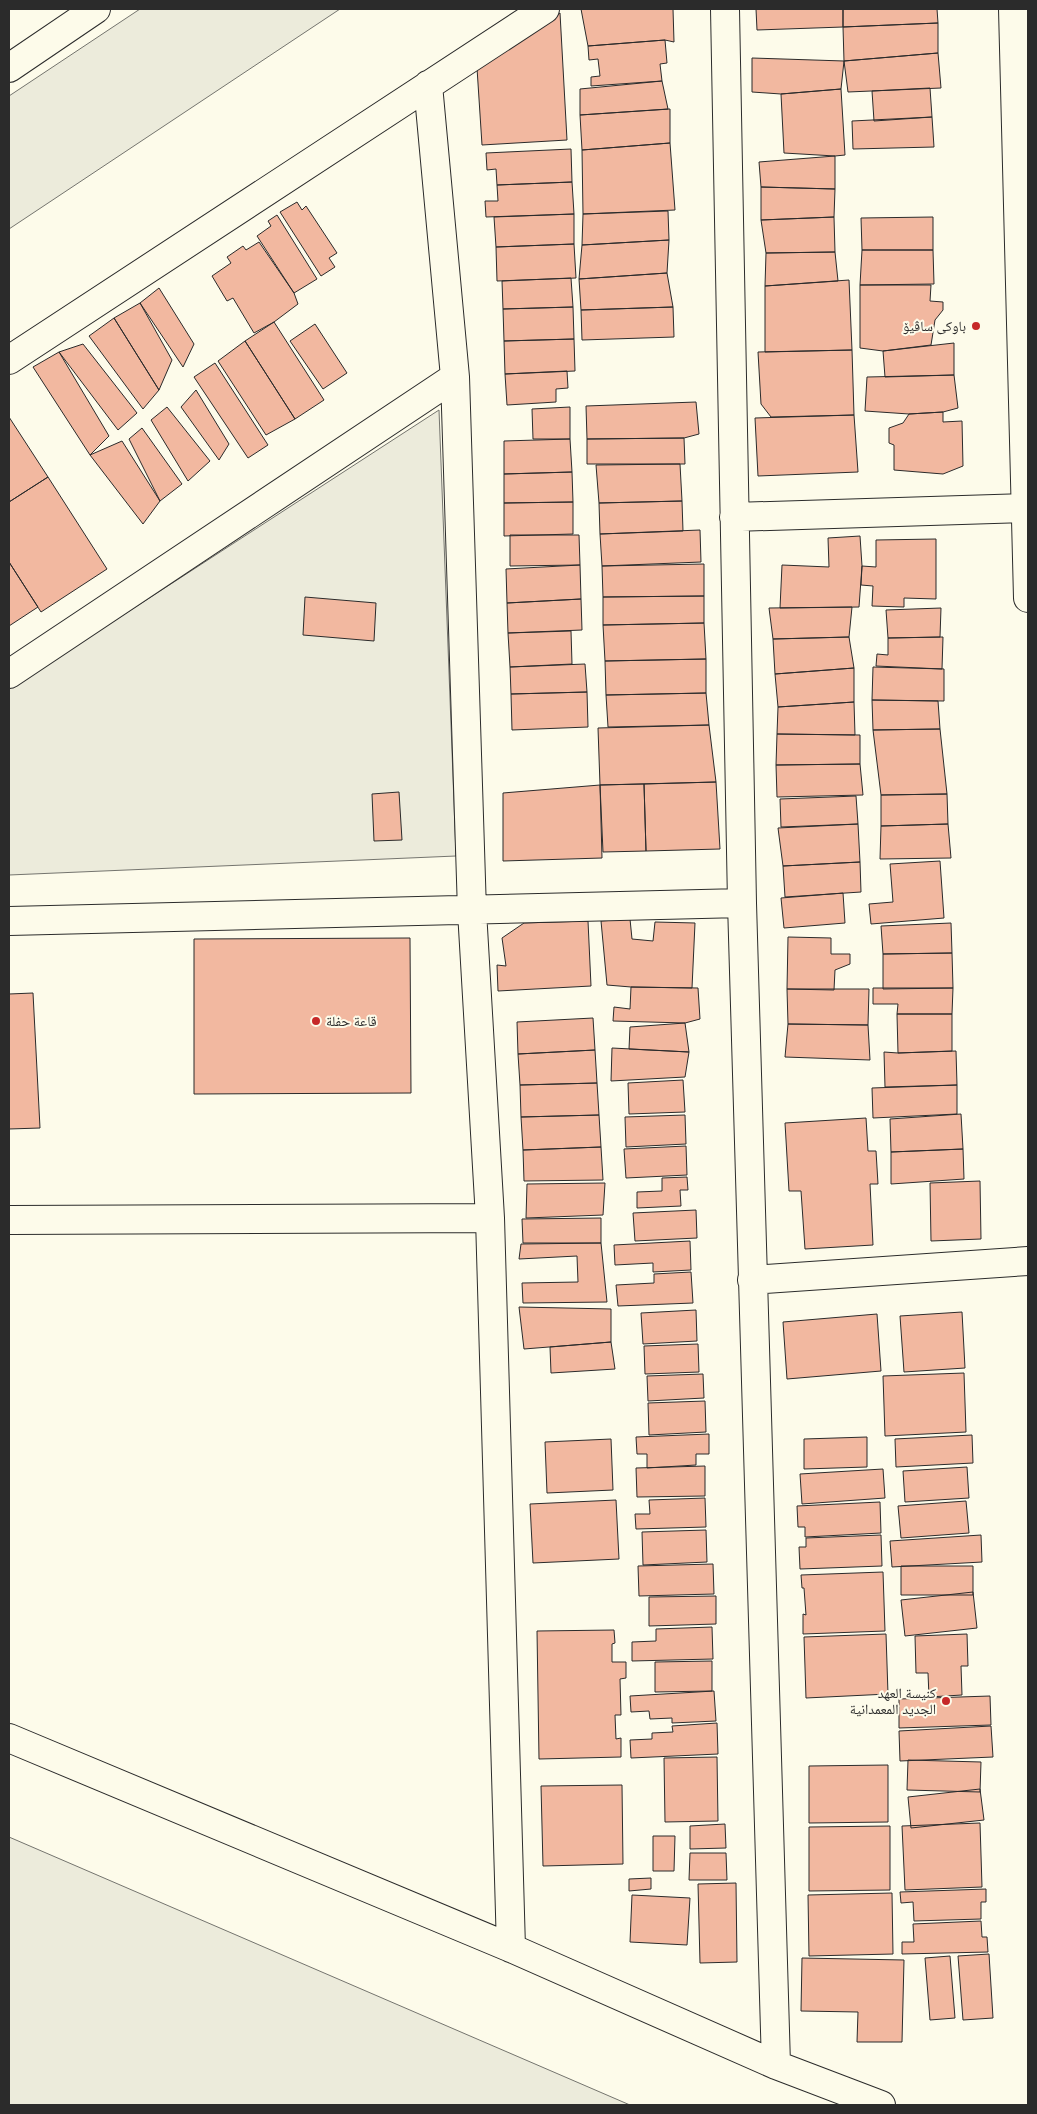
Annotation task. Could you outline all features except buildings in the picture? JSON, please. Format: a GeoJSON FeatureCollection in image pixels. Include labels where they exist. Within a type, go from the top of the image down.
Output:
{"type":"FeatureCollection","features":[{"type":"Feature","properties":{"kind":"street"},"geometry":{"type":"LineString","coordinates":[[9,68],[96,9]]}},
{"type":"Feature","properties":{"kind":"street"},"geometry":{"type":"LineString","coordinates":[[9,360],[545,9]]}},
{"type":"Feature","properties":{"kind":"street"},"geometry":{"type":"LineString","coordinates":[[725,9],[742,903],[776,2065]]}},
{"type":"Feature","properties":{"kind":"street"},"geometry":{"type":"LineString","coordinates":[[1019,15],[1028,598]]}},
{"type":"Feature","properties":{"kind":"street"},"geometry":{"type":"LineString","coordinates":[[428,85],[455,377],[472,911],[490,1218],[511,1948]]}},
{"type":"Feature","properties":{"kind":"street"},"geometry":{"type":"LineString","coordinates":[[9,674],[455,377]]}},
{"type":"Feature","properties":{"kind":"street"},"geometry":{"type":"LineString","coordinates":[[734,517],[1026,508]]}},
{"type":"Feature","properties":{"kind":"street"},"geometry":{"type":"LineString","coordinates":[[9,920],[472,911],[742,903]]}},
{"type":"Feature","properties":{"kind":"street"},"geometry":{"type":"LineString","coordinates":[[9,1220],[490,1218]]}},
{"type":"Feature","properties":{"kind":"street"},"geometry":{"type":"LineString","coordinates":[[752,1280],[1028,1261]]}},
{"type":"Feature","properties":{"kind":"street"},"geometry":{"type":"LineString","coordinates":[[9,1738],[511,1948],[776,2065],[881,2105]]}},
{"type":"Feature","properties":{"kind":"shaded area"},"geometry":{"type":"Polygon","coordinates":[[[140,9],[340,9],[9,229],[9,96],[140,9]]]}},
{"type":"Feature","properties":{"kind":"shaded area"},"geometry":{"type":"Polygon","coordinates":[[[439,410],[456,856],[9,875],[9,689],[439,410]]]}},
{"type":"Feature","properties":{"kind":"shaded area"},"geometry":{"type":"Polygon","coordinates":[[[9,1837],[630,2105],[9,2105],[9,1837]]]}},
{"type":"Feature","properties":{"kind":"place","name":"باوکی ساڤیۆ"},"geometry":{"type":"Point","coordinates":[976,326]}},
{"type":"Feature","properties":{"kind":"place","name":"قاعة حفلة"},"geometry":{"type":"Point","coordinates":[316,1021]}},
{"type":"Feature","properties":{"kind":"place","name":"كنيسة العهد الجديد المعمدانية"},"geometry":{"type":"Point","coordinates":[946,1701]}}]}
